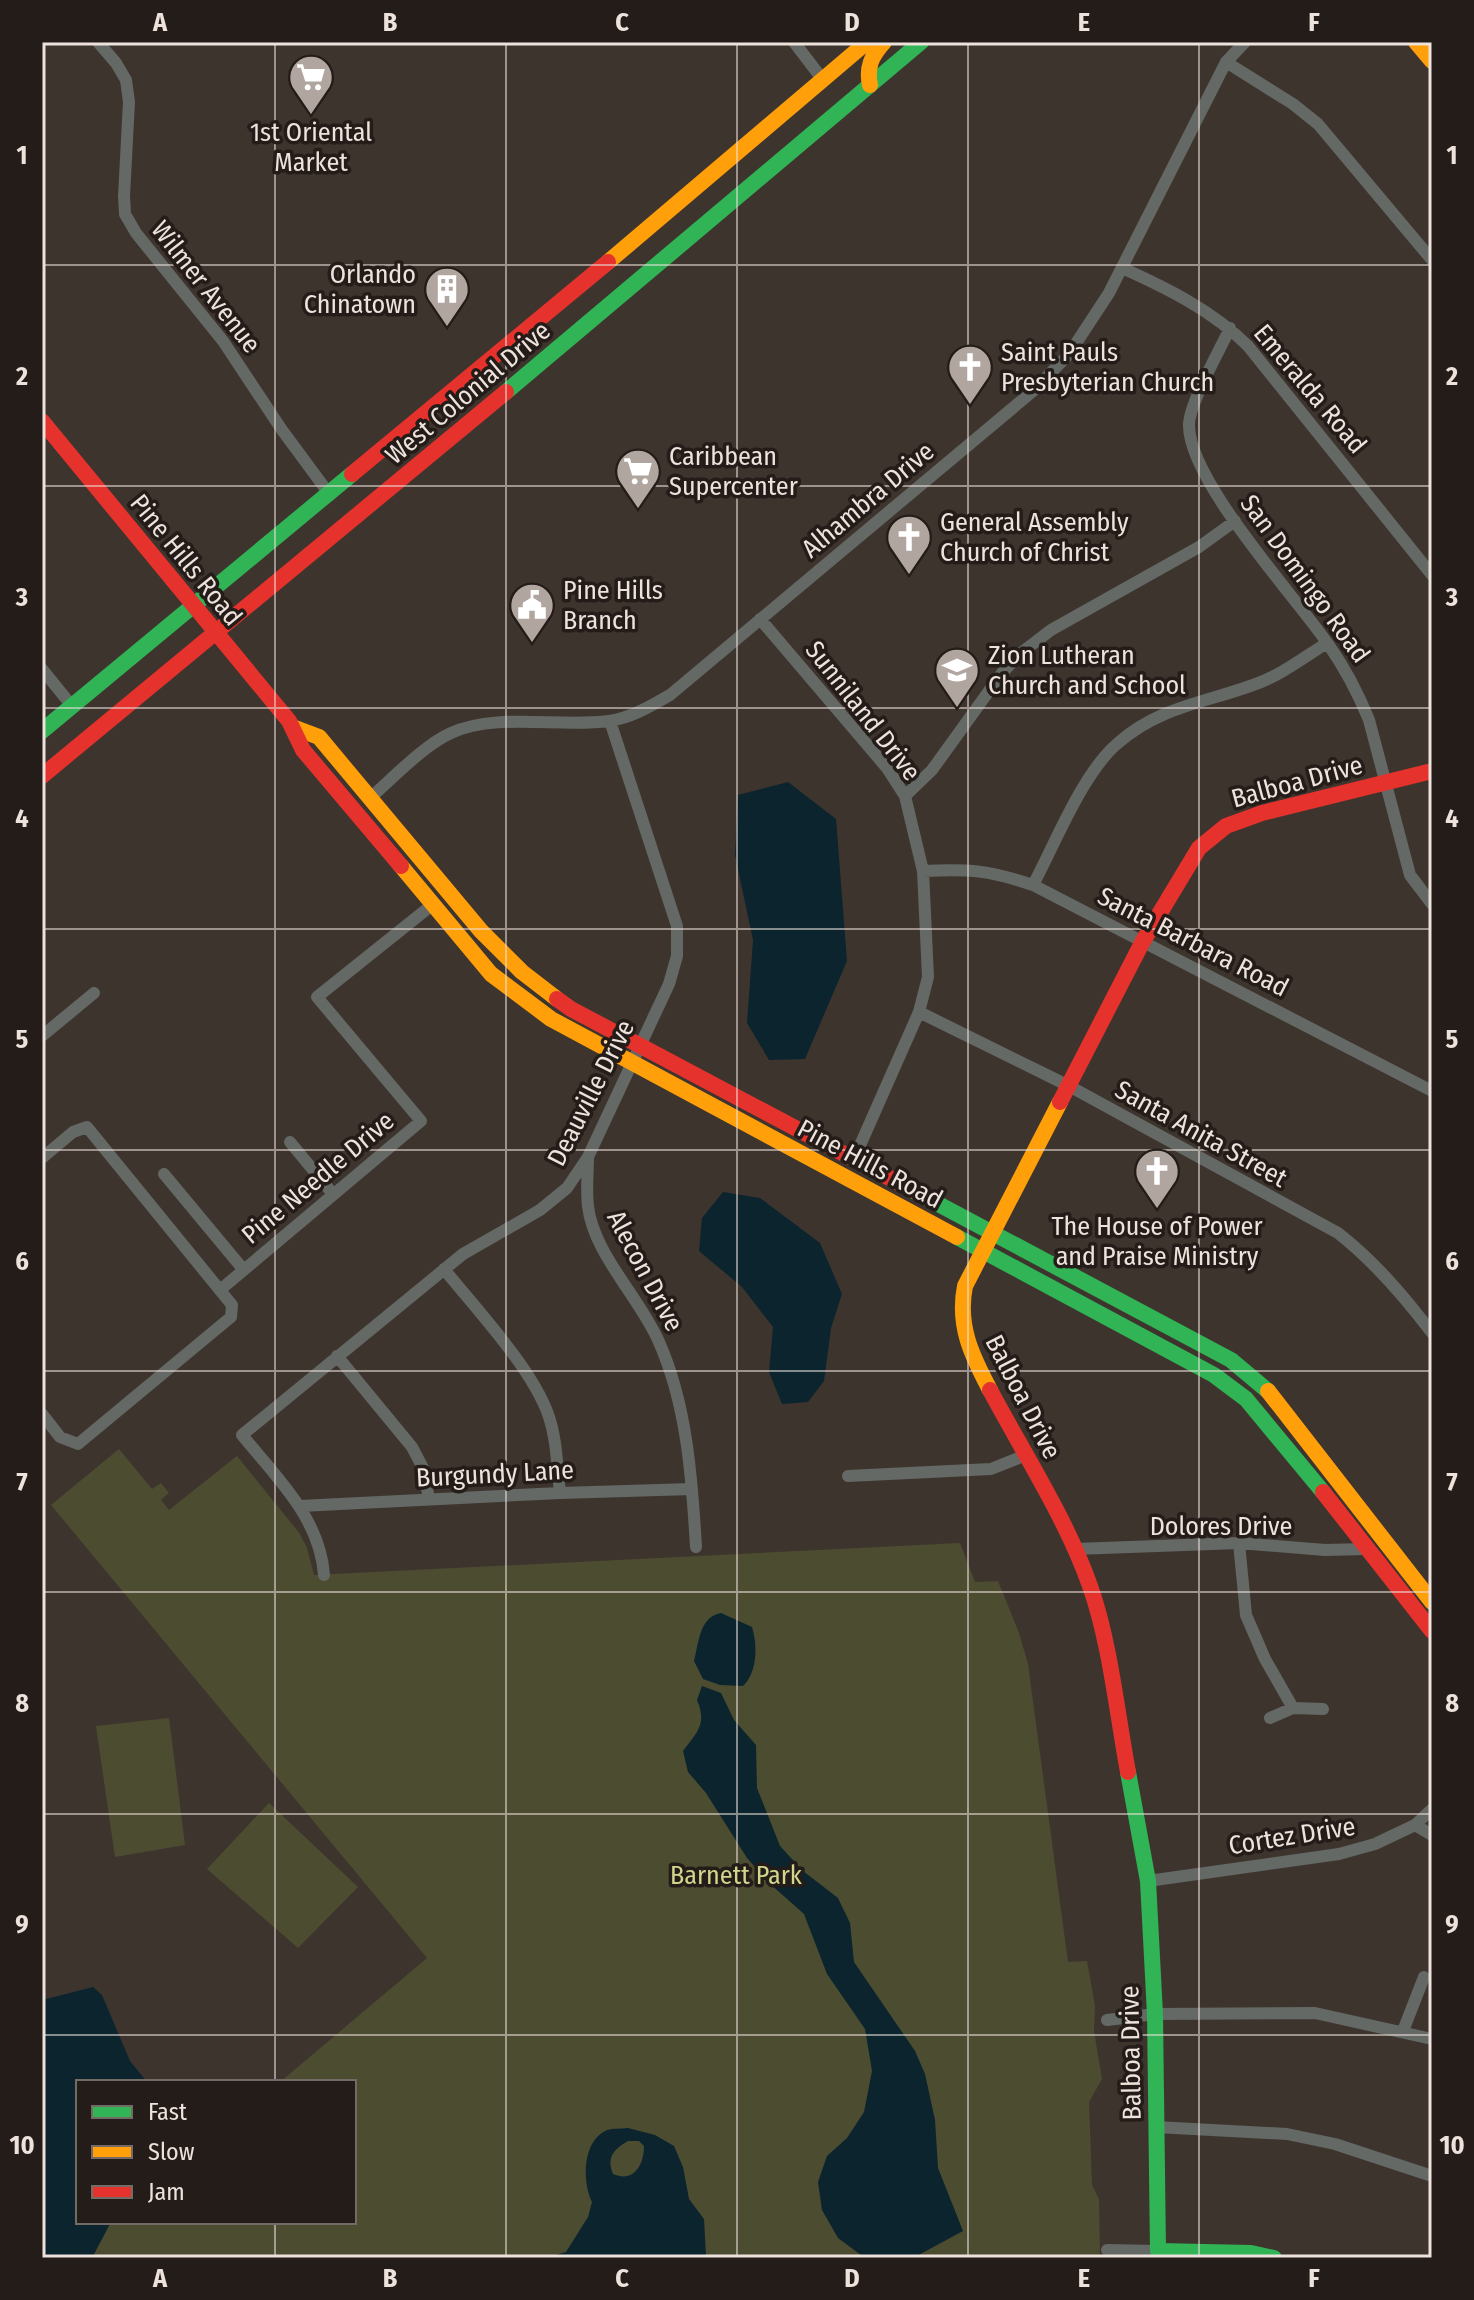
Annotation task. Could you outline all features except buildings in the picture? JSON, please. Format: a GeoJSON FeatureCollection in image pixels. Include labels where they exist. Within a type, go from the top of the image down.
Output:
{"type":"FeatureCollection","features":[{"type":"Feature","properties":{"kind":"main road","name":"West Colonial Drive"},"geometry":{"type":"LineString","coordinates":[[42,731],[330,495],[867,42]]}},
{"type":"Feature","properties":{"kind":"main road"},"geometry":{"type":"LineString","coordinates":[[870,85],[868,69],[873,54],[884,42]]}},
{"type":"Feature","properties":{"kind":"main road","name":"West Colonial Drive"},"geometry":{"type":"LineString","coordinates":[[42,776],[454,436],[921,42]]}},
{"type":"Feature","properties":{"kind":"main road"},"geometry":{"type":"LineString","coordinates":[[1416,42],[1432,61]]}},
{"type":"Feature","properties":{"kind":"main road"},"geometry":{"type":"LineString","coordinates":[[770,170],[819,113],[824,99],[823,80]]}},
{"type":"Feature","properties":{"kind":"main road"},"geometry":{"type":"LineString","coordinates":[[628,246],[651,271]]}},
{"type":"Feature","properties":{"kind":"main road"},"geometry":{"type":"LineString","coordinates":[[454,436],[456,410],[466,390],[492,359]]}},
{"type":"Feature","properties":{"kind":"main road","name":"Pine Hills Road"},"geometry":{"type":"LineString","coordinates":[[42,421],[295,728],[303,750],[491,974],[551,1019],[1214,1375],[1246,1399],[1275,1431],[1432,1631]]}},
{"type":"Feature","properties":{"kind":"main road","name":"Pine Hills Road"},"geometry":{"type":"LineString","coordinates":[[295,728],[319,737],[507,960],[540,989],[571,1009],[1231,1360],[1285,1412],[1432,1602]]}},
{"type":"Feature","properties":{"kind":"main road"},"geometry":{"type":"LineString","coordinates":[[315,764],[331,770],[354,794],[370,798]]}},
{"type":"Feature","properties":{"kind":"main road","name":"Balboa Drive"},"geometry":{"type":"LineString","coordinates":[[1158,2254],[1155,2014],[1148,1881],[1102,1632],[1091,1588],[1075,1549],[970,1352],[960,1319],[965,1286],[1143,941],[1199,848],[1226,826],[1262,813],[1432,771]]}},
{"type":"Feature","properties":{"kind":"main road"},"geometry":{"type":"LineString","coordinates":[[1158,2254],[1251,2253],[1274,2258]]}},
{"type":"Feature","properties":{"kind":"street","name":"Wilmer Avenue"},"geometry":{"type":"LineString","coordinates":[[98,42],[126,80],[129,102],[125,214],[136,233],[223,341],[330,495]]}},
{"type":"Feature","properties":{"kind":"street"},"geometry":{"type":"LineString","coordinates":[[794,42],[823,80]]}},
{"type":"Feature","properties":{"kind":"street","name":"Alhambra Drive"},"geometry":{"type":"LineString","coordinates":[[370,798],[448,734],[479,724],[610,721],[641,712],[670,695],[1033,391],[1075,346],[1122,268],[1226,62],[1245,42]]}},
{"type":"Feature","properties":{"kind":"street"},"geometry":{"type":"LineString","coordinates":[[1226,62],[1293,104],[1318,124],[1432,260]]}},
{"type":"Feature","properties":{"kind":"street","name":"Emeralda Road"},"geometry":{"type":"LineString","coordinates":[[1122,268],[1178,295],[1230,328],[1271,372],[1432,575]]}},
{"type":"Feature","properties":{"kind":"street","name":"San Domingo Road"},"geometry":{"type":"LineString","coordinates":[[1230,328],[1189,422],[1192,446],[1203,473],[1235,521],[1327,643],[1359,696],[1369,720],[1410,875],[1432,904]]}},
{"type":"Feature","properties":{"kind":"street"},"geometry":{"type":"LineString","coordinates":[[905,796],[932,770],[1002,673],[1021,653],[1051,630],[1199,547],[1235,521]]}},
{"type":"Feature","properties":{"kind":"street","name":"Sunniland Drive"},"geometry":{"type":"LineString","coordinates":[[760,619],[887,768],[905,796],[923,871],[928,977],[919,1012],[854,1159]]}},
{"type":"Feature","properties":{"kind":"street"},"geometry":{"type":"LineString","coordinates":[[1033,885],[1091,775],[1116,744],[1170,710],[1253,685],[1281,672],[1327,643]]}},
{"type":"Feature","properties":{"kind":"street"},"geometry":{"type":"LineString","coordinates":[[42,669],[72,706]]}},
{"type":"Feature","properties":{"kind":"street","name":"Deauville Drive"},"geometry":{"type":"LineString","coordinates":[[300,1506],[242,1435],[463,1254],[540,1210],[567,1188],[588,1157],[669,984],[677,956],[677,926],[610,721]]}},
{"type":"Feature","properties":{"kind":"street","name":"Santa Barbara Road"},"geometry":{"type":"LineString","coordinates":[[923,871],[972,869],[998,873],[1033,885],[1432,1091]]}},
{"type":"Feature","properties":{"kind":"street","name":"Pine Needle Drive"},"geometry":{"type":"LineString","coordinates":[[220,1290],[421,1121],[317,997],[432,905]]}},
{"type":"Feature","properties":{"kind":"street"},"geometry":{"type":"LineString","coordinates":[[42,1036],[94,993]]}},
{"type":"Feature","properties":{"kind":"street","name":"Santa Anita Street"},"geometry":{"type":"LineString","coordinates":[[919,1012],[1069,1086],[1338,1233],[1367,1256],[1430,1326]]}},
{"type":"Feature","properties":{"kind":"street"},"geometry":{"type":"LineString","coordinates":[[42,1158],[73,1132],[87,1127],[232,1305],[231,1317],[78,1444],[60,1437],[42,1414]]}},
{"type":"Feature","properties":{"kind":"street"},"geometry":{"type":"LineString","coordinates":[[290,1142],[333,1194]]}},
{"type":"Feature","properties":{"kind":"street","name":"Alecon Drive"},"geometry":{"type":"LineString","coordinates":[[588,1157],[588,1207],[597,1237],[660,1343],[683,1423],[696,1547]]}},
{"type":"Feature","properties":{"kind":"street"},"geometry":{"type":"LineString","coordinates":[[164,1174],[243,1269]]}},
{"type":"Feature","properties":{"kind":"street"},"geometry":{"type":"LineString","coordinates":[[444,1269],[527,1374],[538,1393],[548,1414],[555,1443],[560,1493]]}},
{"type":"Feature","properties":{"kind":"street"},"geometry":{"type":"LineString","coordinates":[[337,1356],[412,1447],[423,1468],[429,1499]]}},
{"type":"Feature","properties":{"kind":"street"},"geometry":{"type":"LineString","coordinates":[[848,1476],[991,1469],[1026,1455]]}},
{"type":"Feature","properties":{"kind":"street","name":"Burgundy Lane"},"geometry":{"type":"LineString","coordinates":[[300,1506],[692,1489]]}},
{"type":"Feature","properties":{"kind":"street"},"geometry":{"type":"LineString","coordinates":[[300,1506],[315,1533],[323,1556],[324,1575]]}},
{"type":"Feature","properties":{"kind":"street"},"geometry":{"type":"LineString","coordinates":[[1239,1543],[1246,1615],[1265,1659],[1293,1708]]}},
{"type":"Feature","properties":{"kind":"street","name":"Dolores Drive"},"geometry":{"type":"LineString","coordinates":[[1075,1549],[1239,1543],[1325,1550],[1366,1549]]}},
{"type":"Feature","properties":{"kind":"street"},"geometry":{"type":"LineString","coordinates":[[1270,1718],[1293,1708],[1323,1709]]}},
{"type":"Feature","properties":{"kind":"street","name":"Cortez Drive"},"geometry":{"type":"LineString","coordinates":[[1148,1881],[1339,1854],[1375,1844],[1415,1825],[1432,1809]]}},
{"type":"Feature","properties":{"kind":"street"},"geometry":{"type":"LineString","coordinates":[[1415,1825],[1432,1835]]}},
{"type":"Feature","properties":{"kind":"street"},"geometry":{"type":"LineString","coordinates":[[1403,2031],[1424,1977]]}},
{"type":"Feature","properties":{"kind":"street"},"geometry":{"type":"LineString","coordinates":[[1107,2020],[1155,2014],[1315,2013],[1432,2039]]}},
{"type":"Feature","properties":{"kind":"street"},"geometry":{"type":"LineString","coordinates":[[1156,2127],[1287,2134],[1335,2144],[1432,2176]]}},
{"type":"Feature","properties":{"kind":"street"},"geometry":{"type":"LineString","coordinates":[[1107,2250],[1158,2254]]}},
{"type":"Feature","properties":{"kind":"green space","name":"Barnett Park"},"geometry":{"type":"Polygon","coordinates":[[[119,1449],[152,1489],[161,1483],[169,1493],[161,1500],[169,1510],[237,1456],[300,1534],[314,1575],[960,1543],[975,1582],[998,1581],[1019,1633],[1028,1664],[1068,1962],[1087,1961],[1102,2079],[1089,2102],[1092,2185],[1099,2199],[1100,2258],[70,2258],[111,2224],[356,2224],[356,2080],[282,2080],[427,1958],[51,1505],[119,1449]]]}},
{"type":"Feature","properties":{"kind":"green space"},"geometry":{"type":"Polygon","coordinates":[[[169,1718],[185,1845],[115,1857],[96,1726],[169,1718]]]}},
{"type":"Feature","properties":{"kind":"green space"},"geometry":{"type":"Polygon","coordinates":[[[269,1803],[358,1887],[298,1948],[207,1869],[269,1803]]]}},
{"type":"Feature","properties":{"kind":"water"},"geometry":{"type":"Polygon","coordinates":[[[788,782],[836,819],[847,961],[805,1059],[769,1060],[747,1023],[753,940],[735,855],[738,795],[788,782]]]}},
{"type":"Feature","properties":{"kind":"water"},"geometry":{"type":"Polygon","coordinates":[[[723,1192],[760,1198],[820,1243],[842,1294],[831,1328],[824,1381],[808,1402],[782,1404],[769,1372],[773,1327],[742,1287],[699,1251],[702,1218],[723,1192]]]}},
{"type":"Feature","properties":{"kind":"water"},"geometry":{"type":"Polygon","coordinates":[[[721,1613],[752,1627],[755,1659],[748,1681],[743,1686],[720,1685],[703,1679],[694,1661],[704,1625],[714,1615],[721,1613]]]}},
{"type":"Feature","properties":{"kind":"water"},"geometry":{"type":"Polygon","coordinates":[[[702,1686],[721,1693],[734,1720],[756,1745],[757,1788],[780,1846],[803,1871],[838,1898],[850,1923],[854,1962],[915,2051],[925,2074],[935,2120],[938,2168],[963,2231],[913,2258],[865,2258],[838,2238],[822,2210],[818,2182],[827,2156],[847,2138],[864,2112],[872,2071],[865,2029],[827,1974],[804,1914],[768,1882],[747,1858],[706,1793],[688,1772],[683,1751],[701,1721],[697,1700],[702,1686]]]}},
{"type":"Feature","properties":{"kind":"water"},"geometry":{"type":"Polygon","coordinates":[[[93,1987],[102,1995],[130,2061],[145,2080],[76,2080],[76,2224],[110,2224],[92,2258],[42,2258],[42,2000],[93,1987]]]}},
{"type":"Feature","properties":{"kind":"water"},"geometry":{"type":"Polygon","coordinates":[[[628,2128],[655,2135],[674,2146],[683,2167],[689,2199],[704,2219],[706,2256],[545,2258],[566,2252],[588,2217],[592,2202],[586,2163],[593,2143],[607,2130],[628,2128]],[[628,2141],[615,2150],[610,2163],[613,2174],[627,2176],[640,2166],[644,2146],[639,2141],[628,2141]]]}},
{"type":"Feature","properties":{"kind":"traffic: fast"},"geometry":{"type":"LineString","coordinates":[[506,392],[921,42]]}},
{"type":"Feature","properties":{"kind":"traffic: fast"},"geometry":{"type":"LineString","coordinates":[[42,731],[352,474]]}},
{"type":"Feature","properties":{"kind":"traffic: fast"},"geometry":{"type":"LineString","coordinates":[[912,1190],[1231,1360],[1268,1391]]}},
{"type":"Feature","properties":{"kind":"traffic: fast"},"geometry":{"type":"LineString","coordinates":[[957,1237],[1214,1375],[1246,1399],[1323,1492]]}},
{"type":"Feature","properties":{"kind":"traffic: fast"},"geometry":{"type":"LineString","coordinates":[[1128,1772],[1148,1881],[1155,2014],[1158,2251],[1251,2253],[1274,2258]]}},
{"type":"Feature","properties":{"kind":"traffic: slow"},"geometry":{"type":"LineString","coordinates":[[608,262],[867,42]]}},
{"type":"Feature","properties":{"kind":"traffic: slow"},"geometry":{"type":"LineString","coordinates":[[870,85],[871,62],[884,42]]}},
{"type":"Feature","properties":{"kind":"traffic: slow"},"geometry":{"type":"LineString","coordinates":[[1416,42],[1432,61]]}},
{"type":"Feature","properties":{"kind":"traffic: slow"},"geometry":{"type":"LineString","coordinates":[[295,728],[319,737],[481,931],[522,972],[557,999]]}},
{"type":"Feature","properties":{"kind":"traffic: slow"},"geometry":{"type":"LineString","coordinates":[[401,866],[491,974],[551,1019],[957,1237]]}},
{"type":"Feature","properties":{"kind":"traffic: slow"},"geometry":{"type":"LineString","coordinates":[[990,1390],[972,1353],[965,1328],[965,1286],[1060,1102]]}},
{"type":"Feature","properties":{"kind":"traffic: slow"},"geometry":{"type":"LineString","coordinates":[[1268,1391],[1432,1602]]}},
{"type":"Feature","properties":{"kind":"traffic: jam"},"geometry":{"type":"LineString","coordinates":[[352,474],[608,262]]}},
{"type":"Feature","properties":{"kind":"traffic: jam"},"geometry":{"type":"LineString","coordinates":[[42,776],[506,392]]}},
{"type":"Feature","properties":{"kind":"traffic: jam"},"geometry":{"type":"LineString","coordinates":[[42,421],[289,721],[303,750],[401,866]]}},
{"type":"Feature","properties":{"kind":"traffic: jam"},"geometry":{"type":"LineString","coordinates":[[1060,1102],[1143,941],[1199,848],[1226,826],[1262,813],[1432,771]]}},
{"type":"Feature","properties":{"kind":"traffic: jam"},"geometry":{"type":"LineString","coordinates":[[557,999],[912,1190]]}},
{"type":"Feature","properties":{"kind":"traffic: jam"},"geometry":{"type":"LineString","coordinates":[[990,1390],[1057,1511],[1090,1586],[1108,1654],[1128,1772]]}},
{"type":"Feature","properties":{"kind":"traffic: jam"},"geometry":{"type":"LineString","coordinates":[[1323,1492],[1432,1631]]}},
{"type":"Feature","properties":{"kind":"place","name":"1st Oriental Market"},"geometry":{"type":"Point","coordinates":[311,116]}},
{"type":"Feature","properties":{"kind":"place","name":"Orlando Chinatown"},"geometry":{"type":"Point","coordinates":[447,328]}},
{"type":"Feature","properties":{"kind":"place","name":"Saint Pauls Presbyterian Church"},"geometry":{"type":"Point","coordinates":[970,406]}},
{"type":"Feature","properties":{"kind":"place","name":"Caribbean Supercenter"},"geometry":{"type":"Point","coordinates":[638,510]}},
{"type":"Feature","properties":{"kind":"place","name":"General Assembly Church of Christ"},"geometry":{"type":"Point","coordinates":[909,576]}},
{"type":"Feature","properties":{"kind":"place","name":"Pine Hills Branch"},"geometry":{"type":"Point","coordinates":[532,644]}},
{"type":"Feature","properties":{"kind":"place","name":"Zion Lutheran Church and School"},"geometry":{"type":"Point","coordinates":[957,709]}},
{"type":"Feature","properties":{"kind":"place","name":"The House of Power and Praise Ministry"},"geometry":{"type":"Point","coordinates":[1157,1210]}}]}
